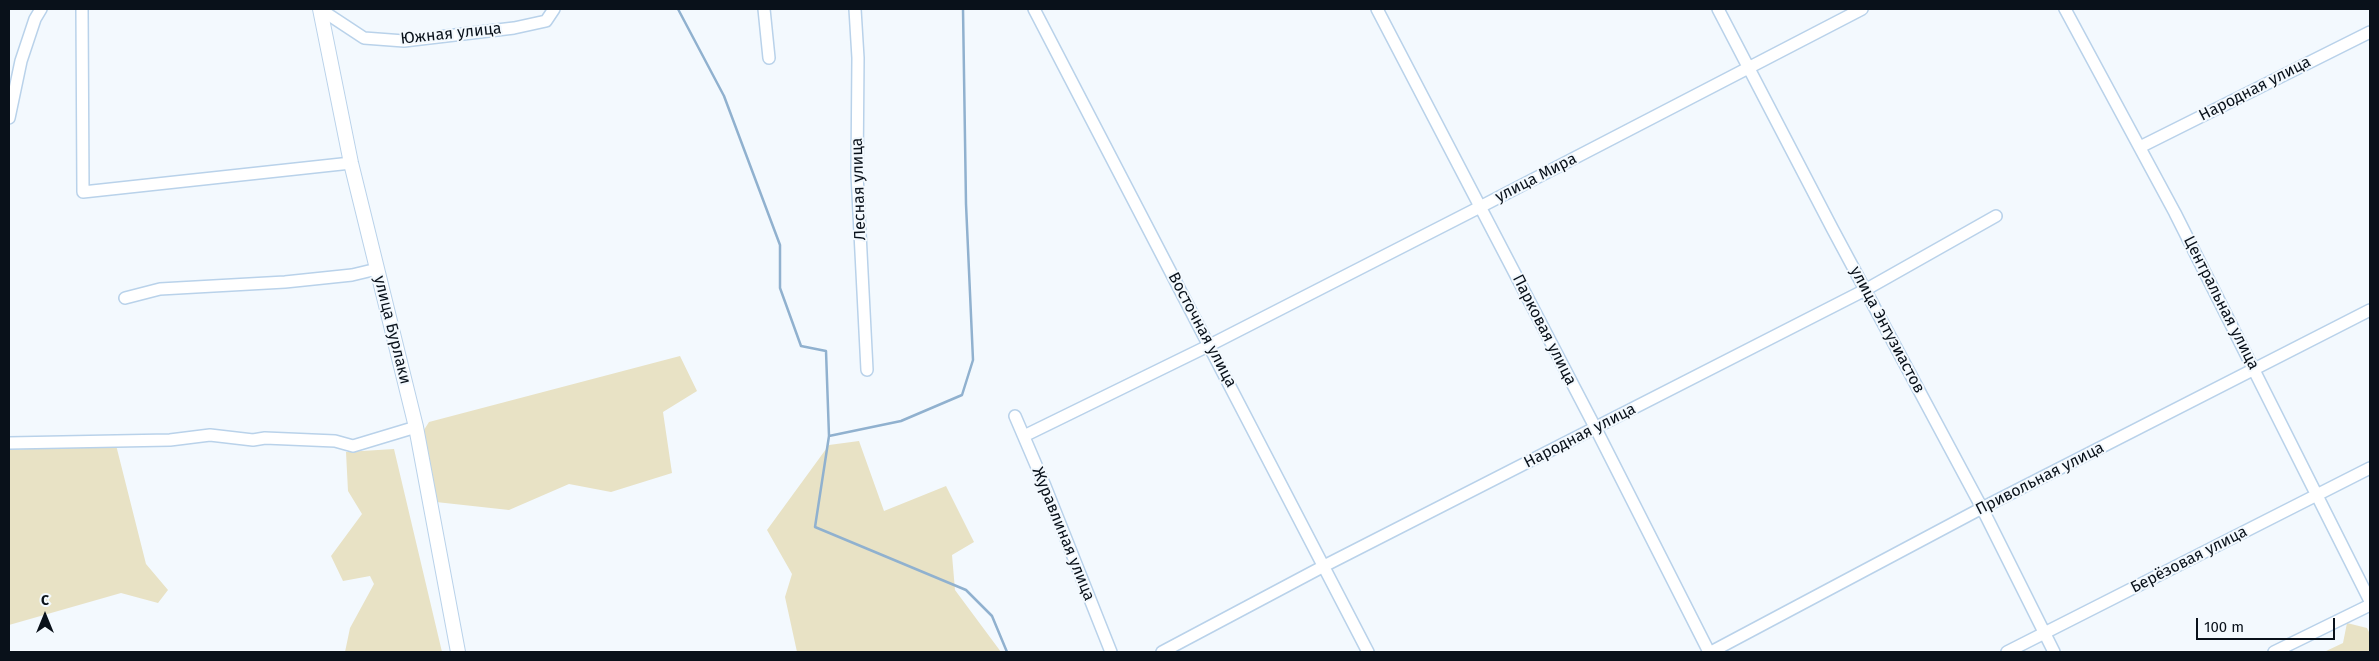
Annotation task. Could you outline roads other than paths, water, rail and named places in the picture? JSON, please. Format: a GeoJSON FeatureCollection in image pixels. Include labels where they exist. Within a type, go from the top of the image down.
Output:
{"type":"FeatureCollection","features":[{"type":"Feature","properties":{"kind":"street"},"geometry":{"type":"LineString","coordinates":[[9,118],[21,61],[35,19],[41,9]]}},
{"type":"Feature","properties":{"kind":"street"},"geometry":{"type":"LineString","coordinates":[[82,9],[83,192],[352,163]]}},
{"type":"Feature","properties":{"kind":"street","name":"улица Бурлаки"},"geometry":{"type":"LineString","coordinates":[[320,9],[352,163],[416,427],[458,652]]}},
{"type":"Feature","properties":{"kind":"street","name":"Южная улица"},"geometry":{"type":"LineString","coordinates":[[320,9],[364,38],[404,41],[514,28],[546,21],[554,9]]}},
{"type":"Feature","properties":{"kind":"street"},"geometry":{"type":"LineString","coordinates":[[764,9],[769,58]]}},
{"type":"Feature","properties":{"kind":"street","name":"Лесная улица"},"geometry":{"type":"LineString","coordinates":[[855,9],[858,58],[857,174],[867,370]]}},
{"type":"Feature","properties":{"kind":"street","name":"Восточная улица"},"geometry":{"type":"LineString","coordinates":[[1034,9],[1368,652]]}},
{"type":"Feature","properties":{"kind":"street","name":"Парковая улица"},"geometry":{"type":"LineString","coordinates":[[1377,9],[1710,652]]}},
{"type":"Feature","properties":{"kind":"street","name":"улица Энтузиастов"},"geometry":{"type":"LineString","coordinates":[[1718,9],[1982,508],[2054,652]]}},
{"type":"Feature","properties":{"kind":"street","name":"улица Мира"},"geometry":{"type":"LineString","coordinates":[[1024,436],[1210,345],[1862,9]]}},
{"type":"Feature","properties":{"kind":"street","name":"Центральная улица"},"geometry":{"type":"LineString","coordinates":[[2065,9],[2140,147],[2255,370],[2370,601]]}},
{"type":"Feature","properties":{"kind":"street","name":"Народная улица"},"geometry":{"type":"LineString","coordinates":[[2140,147],[2370,32]]}},
{"type":"Feature","properties":{"kind":"street","name":"Народная улица"},"geometry":{"type":"LineString","coordinates":[[1162,652],[1324,566],[1596,429],[1865,290],[1996,216]]}},
{"type":"Feature","properties":{"kind":"street"},"geometry":{"type":"LineString","coordinates":[[125,298],[160,288],[285,282],[352,275],[377,269]]}},
{"type":"Feature","properties":{"kind":"street","name":"Привольная улица"},"geometry":{"type":"LineString","coordinates":[[1710,652],[1982,508],[2370,310]]}},
{"type":"Feature","properties":{"kind":"street","name":"Журавлиная улица"},"geometry":{"type":"LineString","coordinates":[[1015,416],[1111,652]]}},
{"type":"Feature","properties":{"kind":"street"},"geometry":{"type":"LineString","coordinates":[[9,443],[170,440],[210,435],[253,440],[265,438],[335,441],[353,446],[416,427]]}},
{"type":"Feature","properties":{"kind":"street","name":"Берёзовая улица"},"geometry":{"type":"LineString","coordinates":[[2008,652],[2370,468]]}},
{"type":"Feature","properties":{"kind":"street"},"geometry":{"type":"LineString","coordinates":[[2274,652],[2370,605]]}},
{"type":"Feature","properties":{"kind":"waterway"},"geometry":{"type":"LineString","coordinates":[[678,9],[724,96],[780,245],[780,288],[801,346],[826,351],[829,436],[815,527],[966,590],[992,616],[1007,652]]}},
{"type":"Feature","properties":{"kind":"waterway"},"geometry":{"type":"LineString","coordinates":[[829,436],[901,421],[962,395],[973,360],[966,204],[963,9]]}}]}
